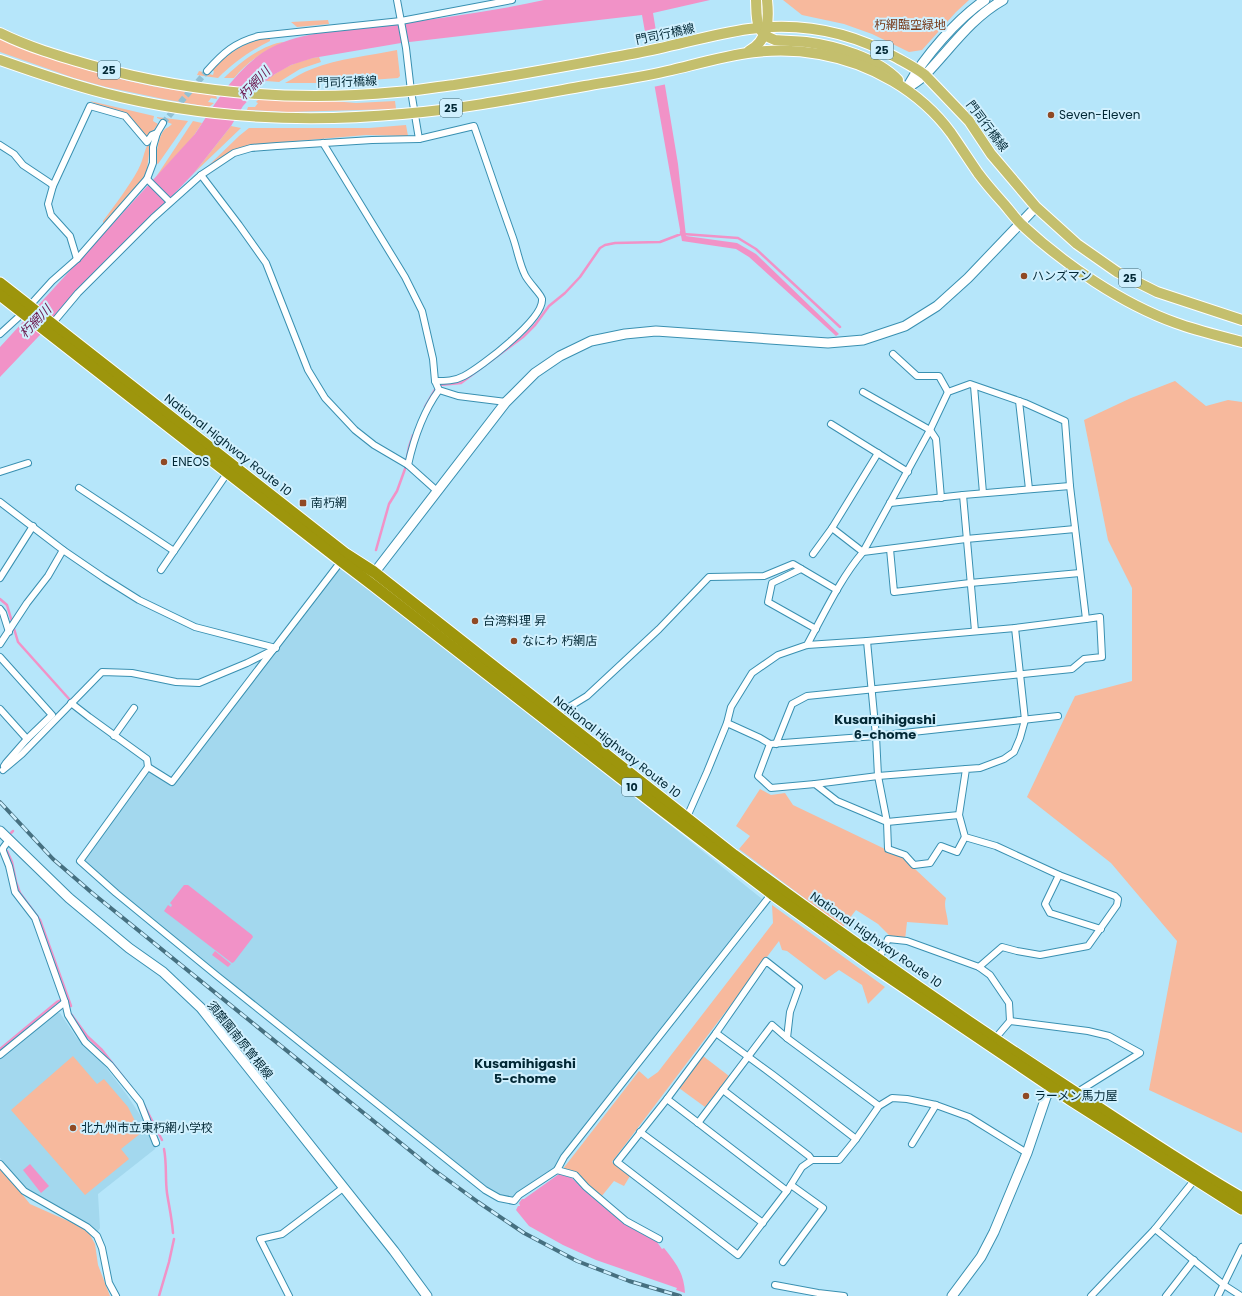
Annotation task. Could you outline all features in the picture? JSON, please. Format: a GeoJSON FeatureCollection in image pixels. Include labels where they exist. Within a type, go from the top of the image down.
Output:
{"type":"FeatureCollection","features":[{"type":"Feature","properties":{"kind":"highway","name":"National Highway Route 10"},"geometry":{"type":"LineString","coordinates":[[0,283],[26,310],[344,557]]}},
{"type":"Feature","properties":{"kind":"highway","name":"National Highway Route 10"},"geometry":{"type":"LineString","coordinates":[[0,295],[26,310]]}},
{"type":"Feature","properties":{"kind":"highway","name":"National Highway Route 10"},"geometry":{"type":"LineString","coordinates":[[49,328],[228,472],[556,715],[687,817],[774,890]]}},
{"type":"Feature","properties":{"kind":"highway","name":"National Highway Route 10"},"geometry":{"type":"LineString","coordinates":[[371,577],[658,807],[774,890],[992,1043],[1054,1084],[1197,1176],[1242,1198]]}},
{"type":"Feature","properties":{"kind":"highway","name":"National Highway Route 10"},"geometry":{"type":"LineString","coordinates":[[1054,1084],[1076,1093],[1197,1176],[1242,1209]]}},
{"type":"Feature","properties":{"kind":"main road"},"geometry":{"type":"LineString","coordinates":[[756,0],[757,17],[763,30],[775,40],[817,44],[857,56],[888,71],[906,89]]}},
{"type":"Feature","properties":{"kind":"main road"},"geometry":{"type":"LineString","coordinates":[[748,52],[757,46],[763,30],[768,16],[767,0]]}},
{"type":"Feature","properties":{"kind":"main road"},"geometry":{"type":"LineString","coordinates":[[768,16],[774,23],[782,27]]}},
{"type":"Feature","properties":{"kind":"main road"},"geometry":{"type":"LineString","coordinates":[[742,30],[752,26],[757,17]]}},
{"type":"Feature","properties":{"kind":"main road","name":"門司行橋線"},"geometry":{"type":"LineString","coordinates":[[0,33],[12,39],[67,58],[108,70],[174,84],[261,95],[314,96],[411,91],[504,77],[647,52],[742,30],[763,30],[782,27],[819,30],[854,38],[884,51],[921,72],[969,121],[991,154],[1036,206],[1077,244],[1117,272],[1157,292],[1242,320]]}},
{"type":"Feature","properties":{"kind":"main road","name":"25"},"geometry":{"type":"LineString","coordinates":[[0,60],[59,80],[105,93],[176,108],[250,117],[320,119],[414,113],[503,101],[668,71],[748,52],[782,50],[812,52],[838,58],[875,72],[906,89],[922,101],[949,130],[980,176],[1020,223],[1063,259],[1106,289],[1153,314],[1176,323],[1242,342]]}},
{"type":"Feature","properties":{"kind":"street"},"geometry":{"type":"LineString","coordinates":[[397,0],[406,48],[414,113],[419,139]]}},
{"type":"Feature","properties":{"kind":"street"},"geometry":{"type":"LineString","coordinates":[[207,71],[219,57],[244,39],[258,36],[401,21],[512,0]]}},
{"type":"Feature","properties":{"kind":"street"},"geometry":{"type":"LineString","coordinates":[[906,89],[961,20],[985,0]]}},
{"type":"Feature","properties":{"kind":"street"},"geometry":{"type":"LineString","coordinates":[[921,72],[969,25],[984,12],[1003,0]]}},
{"type":"Feature","properties":{"kind":"street"},"geometry":{"type":"LineString","coordinates":[[77,259],[70,236],[51,215],[48,204],[53,186],[90,106],[125,116],[146,142],[152,135],[157,133]]}},
{"type":"Feature","properties":{"kind":"street"},"geometry":{"type":"LineString","coordinates":[[0,334],[26,310],[52,281],[77,259],[147,179],[153,162],[157,133],[163,123]]}},
{"type":"Feature","properties":{"kind":"street"},"geometry":{"type":"LineString","coordinates":[[49,328],[78,293],[169,200],[200,175],[234,153],[251,148],[419,139],[474,126],[516,245],[524,275],[542,297],[543,302],[533,319],[516,338],[489,359],[464,377],[449,381],[435,381]]}},
{"type":"Feature","properties":{"kind":"street"},"geometry":{"type":"LineString","coordinates":[[323,143],[405,277],[422,311],[433,358],[435,381],[439,390],[458,396],[506,402]]}},
{"type":"Feature","properties":{"kind":"street"},"geometry":{"type":"LineString","coordinates":[[0,145],[14,154],[23,165],[48,180],[53,186]]}},
{"type":"Feature","properties":{"kind":"street"},"geometry":{"type":"LineString","coordinates":[[200,175],[239,225],[266,263],[308,370],[325,398],[355,430],[374,445],[408,465],[437,491]]}},
{"type":"Feature","properties":{"kind":"street"},"geometry":{"type":"LineString","coordinates":[[147,179],[169,200]]}},
{"type":"Feature","properties":{"kind":"street"},"geometry":{"type":"LineString","coordinates":[[371,577],[506,402],[535,373],[560,356],[591,341],[625,334],[656,331],[828,343],[863,340],[905,326],[937,306],[968,278],[1036,206]]}},
{"type":"Feature","properties":{"kind":"street"},"geometry":{"type":"LineString","coordinates":[[893,354],[917,376],[939,376],[948,392]]}},
{"type":"Feature","properties":{"kind":"street"},"geometry":{"type":"LineString","coordinates":[[807,645],[837,590],[854,563],[863,552],[908,472],[948,392],[970,384],[1019,401],[1065,421],[1070,486],[1086,619]]}},
{"type":"Feature","properties":{"kind":"street"},"geometry":{"type":"LineString","coordinates":[[974,386],[983,494]]}},
{"type":"Feature","properties":{"kind":"street"},"geometry":{"type":"LineString","coordinates":[[408,465],[420,426],[432,400],[439,390]]}},
{"type":"Feature","properties":{"kind":"street"},"geometry":{"type":"LineString","coordinates":[[863,392],[930,430],[936,439],[941,498]]}},
{"type":"Feature","properties":{"kind":"street"},"geometry":{"type":"LineString","coordinates":[[1019,401],[1029,489]]}},
{"type":"Feature","properties":{"kind":"street"},"geometry":{"type":"LineString","coordinates":[[831,424],[908,472]]}},
{"type":"Feature","properties":{"kind":"street"},"geometry":{"type":"LineString","coordinates":[[813,554],[832,528],[878,453]]}},
{"type":"Feature","properties":{"kind":"street"},"geometry":{"type":"LineString","coordinates":[[0,472],[28,464]]}},
{"type":"Feature","properties":{"kind":"street"},"geometry":{"type":"LineString","coordinates":[[161,570],[228,472]]}},
{"type":"Feature","properties":{"kind":"street"},"geometry":{"type":"LineString","coordinates":[[890,504],[963,495],[1070,486]]}},
{"type":"Feature","properties":{"kind":"street"},"geometry":{"type":"LineString","coordinates":[[79,488],[174,551]]}},
{"type":"Feature","properties":{"kind":"street"},"geometry":{"type":"LineString","coordinates":[[963,495],[974,631]]}},
{"type":"Feature","properties":{"kind":"street"},"geometry":{"type":"LineString","coordinates":[[0,502],[63,550],[139,600],[195,627],[276,648]]}},
{"type":"Feature","properties":{"kind":"street"},"geometry":{"type":"LineString","coordinates":[[0,578],[33,526]]}},
{"type":"Feature","properties":{"kind":"street"},"geometry":{"type":"LineString","coordinates":[[832,528],[863,552],[966,539],[1075,529]]}},
{"type":"Feature","properties":{"kind":"street"},"geometry":{"type":"LineString","coordinates":[[890,549],[894,592],[970,583],[1080,573]]}},
{"type":"Feature","properties":{"kind":"street"},"geometry":{"type":"LineString","coordinates":[[0,644],[10,631],[27,603],[48,576],[63,550]]}},
{"type":"Feature","properties":{"kind":"street"},"geometry":{"type":"LineString","coordinates":[[71,703],[146,760],[148,767],[172,782],[276,648],[344,557]]}},
{"type":"Feature","properties":{"kind":"street"},"geometry":{"type":"LineString","coordinates":[[556,715],[586,696],[659,629],[709,577],[764,576],[793,564],[837,590]]}},
{"type":"Feature","properties":{"kind":"street"},"geometry":{"type":"LineString","coordinates":[[801,568],[772,583],[768,602],[816,629]]}},
{"type":"Feature","properties":{"kind":"street"},"geometry":{"type":"LineString","coordinates":[[0,609],[10,631]]}},
{"type":"Feature","properties":{"kind":"street"},"geometry":{"type":"LineString","coordinates":[[687,817],[727,723],[731,707],[752,673],[778,655],[807,645],[1015,628],[1100,617],[1102,657],[1084,660],[1072,669],[1020,674],[872,689],[807,696],[792,704],[758,776],[771,788],[878,776],[980,768],[1004,759],[1014,752],[1025,720],[1020,674],[1015,628]]}},
{"type":"Feature","properties":{"kind":"street"},"geometry":{"type":"LineString","coordinates":[[867,641],[876,736],[878,776],[887,822],[888,849],[905,855],[914,865],[930,863],[941,846],[957,852],[964,837],[959,815],[966,769]]}},
{"type":"Feature","properties":{"kind":"street"},"geometry":{"type":"LineString","coordinates":[[2,769],[22,754],[102,672],[132,673],[176,682],[199,683],[247,664],[276,648]]}},
{"type":"Feature","properties":{"kind":"street"},"geometry":{"type":"LineString","coordinates":[[0,657],[52,714],[27,739],[2,769]]}},
{"type":"Feature","properties":{"kind":"street"},"geometry":{"type":"LineString","coordinates":[[114,736],[134,708]]}},
{"type":"Feature","properties":{"kind":"street"},"geometry":{"type":"LineString","coordinates":[[0,709],[27,739]]}},
{"type":"Feature","properties":{"kind":"street"},"geometry":{"type":"LineString","coordinates":[[727,723],[773,744],[876,736],[1058,716]]}},
{"type":"Feature","properties":{"kind":"street"},"geometry":{"type":"LineString","coordinates":[[148,767],[80,861],[116,893],[216,975],[485,1190],[499,1198],[514,1201],[519,1195],[557,1170],[564,1157],[774,890]]}},
{"type":"Feature","properties":{"kind":"street"},"geometry":{"type":"LineString","coordinates":[[815,784],[837,801],[887,822],[959,815]]}},
{"type":"Feature","properties":{"kind":"street","name":"須磨園南原曽根線"},"geometry":{"type":"LineString","coordinates":[[0,831],[69,898],[129,948],[163,972],[201,1008],[394,1251],[427,1296]]}},
{"type":"Feature","properties":{"kind":"street"},"geometry":{"type":"LineString","coordinates":[[964,837],[1003,849],[1059,875],[1115,896],[1118,899],[1117,905],[1088,946],[1040,955],[1002,947],[980,967]]}},
{"type":"Feature","properties":{"kind":"street"},"geometry":{"type":"LineString","coordinates":[[10,841],[3,848],[3,851],[9,866],[15,892],[35,918],[68,1015],[85,1042],[110,1065],[140,1102],[156,1143]]}},
{"type":"Feature","properties":{"kind":"street"},"geometry":{"type":"LineString","coordinates":[[1059,875],[1045,904],[1050,913],[1101,929]]}},
{"type":"Feature","properties":{"kind":"street"},"geometry":{"type":"LineString","coordinates":[[877,963],[888,939],[907,941],[980,967],[990,975],[1009,1002],[1010,1021],[992,1043]]}},
{"type":"Feature","properties":{"kind":"street"},"geometry":{"type":"LineString","coordinates":[[787,1038],[790,1012],[799,987],[766,961],[716,1033],[667,1099],[617,1162],[738,1255],[788,1191],[802,1167],[812,1160],[839,1160],[879,1106],[892,1098],[908,1099],[936,1105],[969,1117],[1027,1153]]}},
{"type":"Feature","properties":{"kind":"street"},"geometry":{"type":"LineString","coordinates":[[0,1055],[64,1002]]}},
{"type":"Feature","properties":{"kind":"street"},"geometry":{"type":"LineString","coordinates":[[1010,1021],[1088,1031],[1109,1036],[1140,1053],[1076,1093]]}},
{"type":"Feature","properties":{"kind":"street"},"geometry":{"type":"LineString","coordinates":[[698,1123],[772,1025],[787,1038],[879,1106]]}},
{"type":"Feature","properties":{"kind":"street"},"geometry":{"type":"LineString","coordinates":[[716,1033],[856,1139]]}},
{"type":"Feature","properties":{"kind":"street"},"geometry":{"type":"LineString","coordinates":[[952,1296],[981,1257],[1005,1207],[1027,1153],[1046,1097],[1054,1084]]}},
{"type":"Feature","properties":{"kind":"street"},"geometry":{"type":"LineString","coordinates":[[723,1090],[809,1156],[812,1160]]}},
{"type":"Feature","properties":{"kind":"street"},"geometry":{"type":"LineString","coordinates":[[667,1099],[788,1191]]}},
{"type":"Feature","properties":{"kind":"street"},"geometry":{"type":"LineString","coordinates":[[912,1144],[936,1105]]}},
{"type":"Feature","properties":{"kind":"street"},"geometry":{"type":"LineString","coordinates":[[640,1132],[763,1223]]}},
{"type":"Feature","properties":{"kind":"street"},"geometry":{"type":"LineString","coordinates":[[0,1164],[24,1191],[87,1228],[97,1236],[102,1248],[109,1284],[116,1296]]}},
{"type":"Feature","properties":{"kind":"street"},"geometry":{"type":"LineString","coordinates":[[557,1170],[575,1175],[586,1187],[626,1221],[659,1239]]}},
{"type":"Feature","properties":{"kind":"street"},"geometry":{"type":"LineString","coordinates":[[1091,1296],[1155,1229],[1197,1176]]}},
{"type":"Feature","properties":{"kind":"street"},"geometry":{"type":"LineString","coordinates":[[783,1262],[823,1208],[791,1185]]}},
{"type":"Feature","properties":{"kind":"street"},"geometry":{"type":"LineString","coordinates":[[289,1296],[260,1238],[282,1234],[343,1188]]}},
{"type":"Feature","properties":{"kind":"street"},"geometry":{"type":"LineString","coordinates":[[1155,1229],[1224,1285],[1241,1295]]}},
{"type":"Feature","properties":{"kind":"street"},"geometry":{"type":"LineString","coordinates":[[1218,1296],[1242,1247]]}},
{"type":"Feature","properties":{"kind":"street"},"geometry":{"type":"LineString","coordinates":[[1166,1296],[1194,1260]]}},
{"type":"Feature","properties":{"kind":"street"},"geometry":{"type":"LineString","coordinates":[[775,1285],[844,1296]]}},
{"type":"Feature","properties":{"kind":"shaded area"},"geometry":{"type":"Polygon","coordinates":[[[341,561],[766,902],[557,1170],[514,1201],[499,1198],[80,861],[148,767],[172,782],[341,561]]]}},
{"type":"Feature","properties":{"kind":"shaded area","name":"北九州市立東朽網小学校"},"geometry":{"type":"Polygon","coordinates":[[[56,1013],[60,1013],[76,1037],[101,1061],[127,1095],[142,1118],[155,1149],[98,1194],[100,1228],[97,1233],[91,1226],[82,1220],[33,1199],[0,1158],[0,1058],[56,1013]]]}},
{"type":"Feature","properties":{"kind":"green space","name":"朽網臨空緑地"},"geometry":{"type":"Polygon","coordinates":[[[783,0],[969,0],[956,12],[922,50],[909,52],[872,34],[844,24],[802,15],[783,0]]]}},
{"type":"Feature","properties":{"kind":"green space"},"geometry":{"type":"Polygon","coordinates":[[[328,20],[329,24],[297,27],[291,22],[328,20]]]}},
{"type":"Feature","properties":{"kind":"green space"},"geometry":{"type":"Polygon","coordinates":[[[0,38],[98,73],[156,87],[216,95],[217,99],[211,98],[208,102],[214,103],[209,107],[106,87],[74,78],[0,52],[0,38]]]}},
{"type":"Feature","properties":{"kind":"green space"},"geometry":{"type":"Polygon","coordinates":[[[268,38],[270,41],[242,57],[218,78],[197,75],[199,71],[213,75],[214,71],[211,70],[237,49],[251,42],[268,38]]]}},
{"type":"Feature","properties":{"kind":"green space"},"geometry":{"type":"Polygon","coordinates":[[[284,42],[257,57],[234,78],[224,78],[237,66],[260,50],[268,46],[284,42]]]}},
{"type":"Feature","properties":{"kind":"green space"},"geometry":{"type":"Polygon","coordinates":[[[397,50],[400,76],[398,78],[330,83],[285,83],[322,65],[397,50]]]}},
{"type":"Feature","properties":{"kind":"green space"},"geometry":{"type":"Polygon","coordinates":[[[319,57],[321,62],[300,69],[279,82],[266,81],[291,65],[304,60],[319,57]]]}},
{"type":"Feature","properties":{"kind":"green space"},"geometry":{"type":"Polygon","coordinates":[[[261,99],[356,103],[395,101],[396,109],[287,112],[247,110],[248,107],[255,107],[258,103],[256,102],[261,99]]]}},
{"type":"Feature","properties":{"kind":"green space"},"geometry":{"type":"Polygon","coordinates":[[[90,101],[154,116],[153,121],[158,124],[146,141],[125,115],[96,106],[96,104],[90,101]]]}},
{"type":"Feature","properties":{"kind":"green space"},"geometry":{"type":"Polygon","coordinates":[[[157,117],[188,121],[158,164],[156,163],[156,159],[159,140],[165,129],[172,124],[157,117]]]}},
{"type":"Feature","properties":{"kind":"green space"},"geometry":{"type":"Polygon","coordinates":[[[193,121],[202,123],[193,137],[156,177],[193,121]]]}},
{"type":"Feature","properties":{"kind":"green space"},"geometry":{"type":"Polygon","coordinates":[[[406,125],[408,136],[366,135],[250,145],[234,151],[206,168],[249,128],[369,128],[406,125]]]}},
{"type":"Feature","properties":{"kind":"green space"},"geometry":{"type":"Polygon","coordinates":[[[231,126],[241,128],[194,173],[231,126]]]}},
{"type":"Feature","properties":{"kind":"green space"},"geometry":{"type":"Polygon","coordinates":[[[153,136],[147,169],[143,179],[103,226],[103,221],[126,190],[138,170],[147,145],[153,136]]]}},
{"type":"Feature","properties":{"kind":"green space"},"geometry":{"type":"Polygon","coordinates":[[[1175,381],[1206,406],[1228,400],[1242,402],[1242,1133],[1149,1090],[1177,941],[1111,863],[1027,797],[1075,696],[1132,681],[1132,588],[1108,540],[1084,420],[1131,398],[1175,381]]]}},
{"type":"Feature","properties":{"kind":"green space"},"geometry":{"type":"Polygon","coordinates":[[[760,789],[771,795],[785,793],[793,805],[900,855],[946,898],[945,905],[948,925],[907,922],[905,940],[892,938],[878,924],[856,910],[843,927],[739,849],[750,836],[736,826],[760,789]]]}},
{"type":"Feature","properties":{"kind":"green space"},"geometry":{"type":"Polygon","coordinates":[[[772,905],[885,987],[868,1004],[862,985],[839,970],[825,980],[787,951],[782,950],[779,941],[612,1162],[630,1176],[624,1186],[614,1181],[601,1197],[562,1170],[639,1071],[648,1079],[658,1072],[773,923],[772,905]]]}},
{"type":"Feature","properties":{"kind":"green space"},"geometry":{"type":"Polygon","coordinates":[[[73,1056],[97,1084],[104,1079],[128,1107],[141,1133],[121,1149],[129,1159],[85,1195],[11,1110],[73,1056]]]}},
{"type":"Feature","properties":{"kind":"green space"},"geometry":{"type":"Polygon","coordinates":[[[703,1056],[729,1076],[705,1107],[679,1088],[703,1056]]]}},
{"type":"Feature","properties":{"kind":"green space"},"geometry":{"type":"Polygon","coordinates":[[[0,1167],[30,1204],[75,1224],[89,1233],[95,1244],[98,1265],[110,1296],[0,1296],[0,1167]]]}},
{"type":"Feature","properties":{"kind":"water","name":"朽網川"},"geometry":{"type":"Polygon","coordinates":[[[544,0],[710,0],[653,13],[678,164],[686,236],[737,243],[756,254],[839,334],[836,336],[749,257],[736,249],[682,241],[642,15],[401,43],[313,58],[291,65],[275,74],[266,81],[243,106],[231,126],[194,173],[0,377],[0,347],[195,134],[233,80],[262,53],[275,45],[319,33],[462,15],[544,0]]]}},
{"type":"Feature","properties":{"kind":"water"},"geometry":{"type":"Polygon","coordinates":[[[184,885],[188,885],[252,935],[253,937],[234,962],[232,963],[164,911],[168,905],[171,907],[172,905],[170,903],[184,885]]]}},
{"type":"Feature","properties":{"kind":"water"},"geometry":{"type":"Polygon","coordinates":[[[215,951],[231,964],[228,967],[212,955],[215,951]]]}},
{"type":"Feature","properties":{"kind":"water"},"geometry":{"type":"Polygon","coordinates":[[[30,1164],[49,1186],[41,1193],[23,1170],[30,1164]]]}},
{"type":"Feature","properties":{"kind":"water"},"geometry":{"type":"Polygon","coordinates":[[[559,1174],[572,1178],[624,1224],[657,1242],[662,1249],[664,1248],[679,1269],[683,1280],[685,1293],[676,1290],[677,1288],[596,1260],[563,1245],[529,1226],[516,1210],[518,1206],[520,1206],[519,1203],[522,1199],[559,1174]]]}},
{"type":"Feature","properties":{"kind":"pier"},"geometry":{"type":"Polygon","coordinates":[[[659,37],[667,84],[653,87],[645,40],[659,37]]]}},
{"type":"Feature","properties":{"kind":"waterway"},"geometry":{"type":"LineString","coordinates":[[425,407],[436,388],[440,385],[461,383],[523,337],[535,325],[549,306],[565,293],[580,277],[600,248],[605,245],[615,243],[660,242],[681,234],[681,232]]}},
{"type":"Feature","properties":{"kind":"waterway"},"geometry":{"type":"LineString","coordinates":[[683,234],[738,238],[756,249],[840,327]]}},
{"type":"Feature","properties":{"kind":"waterway"},"geometry":{"type":"LineString","coordinates":[[376,550],[389,504],[397,491],[405,469],[413,435]]}},
{"type":"Feature","properties":{"kind":"waterway"},"geometry":{"type":"LineString","coordinates":[[0,599],[7,605],[18,642],[70,700]]}},
{"type":"Feature","properties":{"kind":"waterway"},"geometry":{"type":"LineString","coordinates":[[7,851],[12,862],[20,893],[40,920],[71,1006]]}},
{"type":"Feature","properties":{"kind":"waterway"},"geometry":{"type":"LineString","coordinates":[[0,1049],[57,1002],[64,999]]}},
{"type":"Feature","properties":{"kind":"waterway"},"geometry":{"type":"LineString","coordinates":[[71,1014],[87,1036],[102,1050],[138,1096]]}},
{"type":"Feature","properties":{"kind":"waterway"},"geometry":{"type":"LineString","coordinates":[[144,1105],[162,1140]]}},
{"type":"Feature","properties":{"kind":"waterway"},"geometry":{"type":"LineString","coordinates":[[164,1149],[167,1193],[173,1233]]}},
{"type":"Feature","properties":{"kind":"waterway"},"geometry":{"type":"LineString","coordinates":[[159,1296],[174,1239]]}},
{"type":"Feature","properties":{"kind":"tunnel"},"geometry":{"type":"LineString","coordinates":[[163,123],[207,71]]}},
{"type":"Feature","properties":{"kind":"railway"},"geometry":{"type":"LineString","coordinates":[[0,802],[53,859],[91,892],[434,1170],[478,1202],[524,1233],[577,1261],[629,1281],[680,1296]]}},
{"type":"Feature","properties":{"kind":"place","name":"Seven-Eleven"},"geometry":{"type":"Point","coordinates":[1051,115]}},
{"type":"Feature","properties":{"kind":"place","name":"ハンズマン"},"geometry":{"type":"Point","coordinates":[1024,276]}},
{"type":"Feature","properties":{"kind":"place","name":"ENEOS"},"geometry":{"type":"Point","coordinates":[164,462]}},
{"type":"Feature","properties":{"kind":"place","name":"南朽網"},"geometry":{"type":"Point","coordinates":[303,503]}},
{"type":"Feature","properties":{"kind":"place","name":"台湾料理 昇"},"geometry":{"type":"Point","coordinates":[475,621]}},
{"type":"Feature","properties":{"kind":"place","name":"なにわ 朽網店"},"geometry":{"type":"Point","coordinates":[514,641]}},
{"type":"Feature","properties":{"kind":"place","name":"ラーメン馬力屋"},"geometry":{"type":"Point","coordinates":[1026,1096]}},
{"type":"Feature","properties":{"kind":"place","name":"北九州市立東朽網小学校"},"geometry":{"type":"Point","coordinates":[73,1128]}},
{"type":"Feature","properties":{"kind":"district","name":"Kusamihigashi 6-chome"},"geometry":{"type":"Point","coordinates":[885,726]}},
{"type":"Feature","properties":{"kind":"district","name":"Kusamihigashi 5-chome"},"geometry":{"type":"Point","coordinates":[525,1070]}}]}
